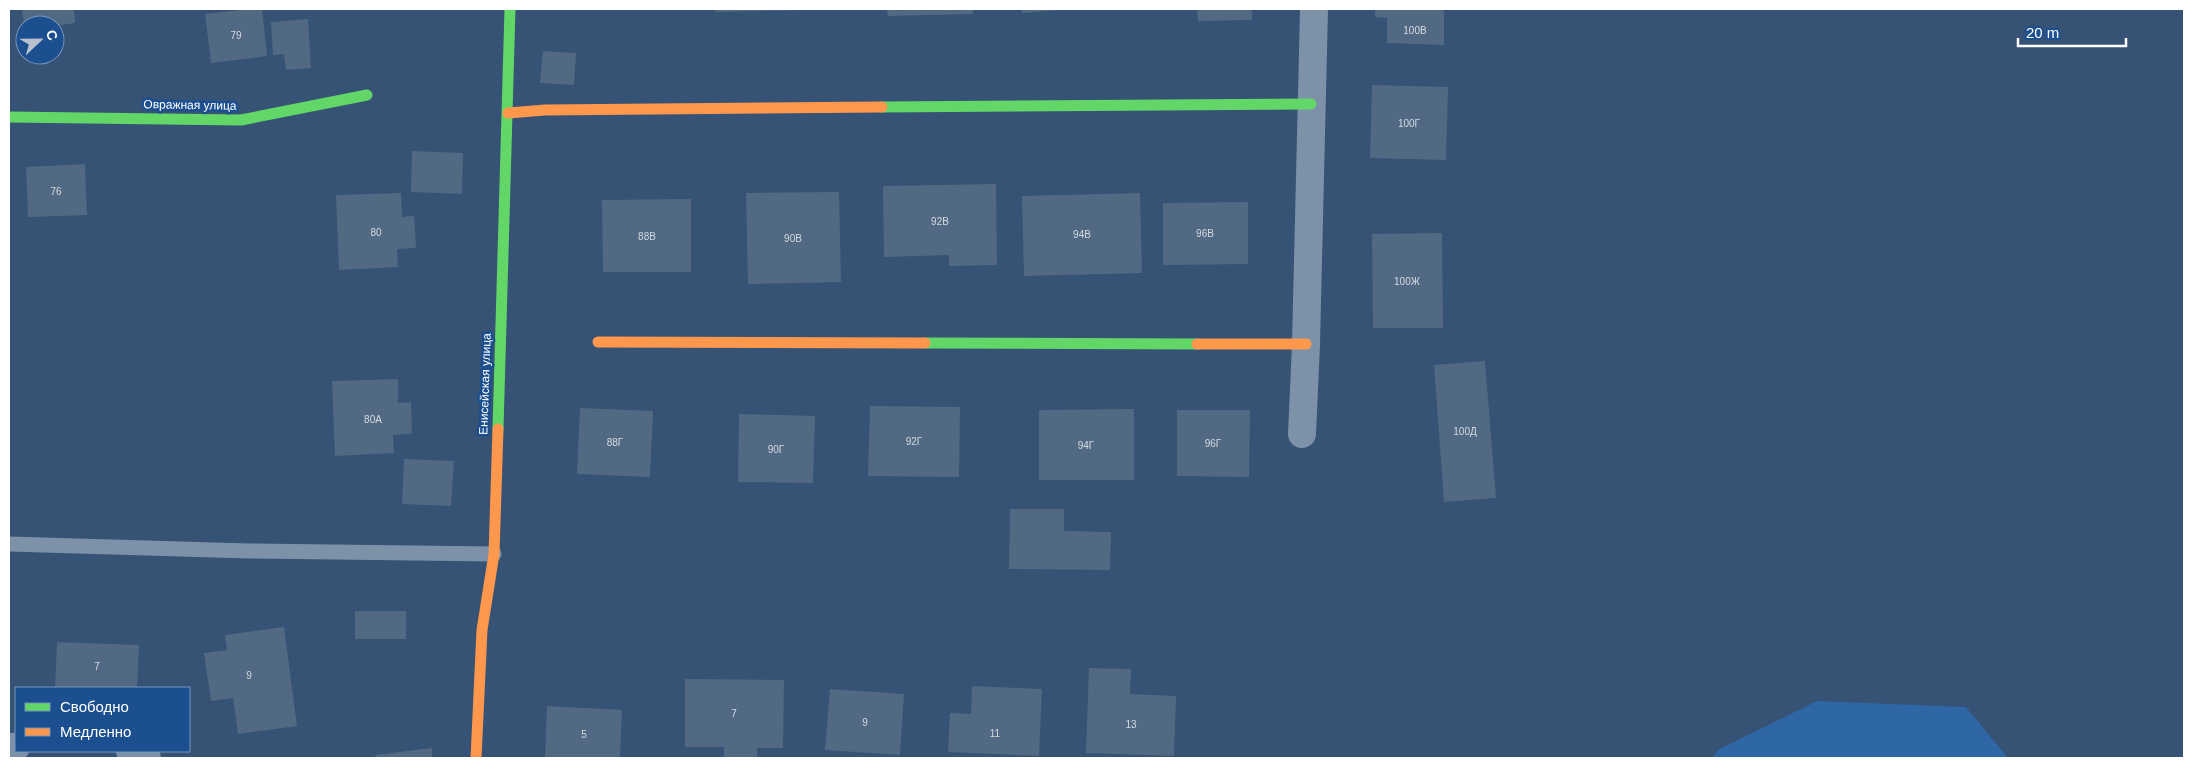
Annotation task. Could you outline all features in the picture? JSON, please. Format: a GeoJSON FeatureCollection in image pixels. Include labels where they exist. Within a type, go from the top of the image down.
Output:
{"type":"FeatureCollection","features":[{"type":"Feature","properties":{"kind":"street","name":"Енисейская улица"},"geometry":{"type":"LineString","coordinates":[[476,758],[481,642],[489,574],[494,554],[510,9]]}},
{"type":"Feature","properties":{"kind":"street"},"geometry":{"type":"LineString","coordinates":[[1302,434],[1314,9]]}},
{"type":"Feature","properties":{"kind":"street","name":"Овражная улица"},"geometry":{"type":"LineString","coordinates":[[9,118],[241,120],[367,95]]}},
{"type":"Feature","properties":{"kind":"street"},"geometry":{"type":"LineString","coordinates":[[508,113],[575,110],[1311,104]]}},
{"type":"Feature","properties":{"kind":"street"},"geometry":{"type":"LineString","coordinates":[[598,342],[1306,344]]}},
{"type":"Feature","properties":{"kind":"street"},"geometry":{"type":"LineString","coordinates":[[132,752],[147,758]]}},
{"type":"Feature","properties":{"kind":"lane"},"geometry":{"type":"LineString","coordinates":[[9,544],[249,551],[494,554]]}},
{"type":"Feature","properties":{"kind":"shaded area"},"geometry":{"type":"Polygon","coordinates":[[[1817,701],[1966,707],[2008,758],[1712,758],[1718,750],[1817,701]]]}},
{"type":"Feature","properties":{"kind":"building"},"geometry":{"type":"Polygon","coordinates":[[[22,9],[74,9],[75,23],[65,24],[65,15],[23,15],[22,9]]]}},
{"type":"Feature","properties":{"kind":"building"},"geometry":{"type":"Polygon","coordinates":[[[262,9],[267,56],[211,63],[205,14],[262,9]]]}},
{"type":"Feature","properties":{"kind":"building"},"geometry":{"type":"Polygon","coordinates":[[[715,9],[811,9],[811,10],[715,12],[715,9]]]}},
{"type":"Feature","properties":{"kind":"building"},"geometry":{"type":"Polygon","coordinates":[[[887,9],[973,9],[973,14],[888,16],[887,9]]]}},
{"type":"Feature","properties":{"kind":"building"},"geometry":{"type":"Polygon","coordinates":[[[1022,9],[1062,9],[1062,10],[1022,13],[1022,9]]]}},
{"type":"Feature","properties":{"kind":"building"},"geometry":{"type":"Polygon","coordinates":[[[1197,9],[1252,9],[1252,20],[1198,21],[1197,9]]]}},
{"type":"Feature","properties":{"kind":"building"},"geometry":{"type":"Polygon","coordinates":[[[1375,9],[1444,9],[1444,45],[1387,43],[1387,18],[1375,17],[1375,9]]]}},
{"type":"Feature","properties":{"kind":"building"},"geometry":{"type":"Polygon","coordinates":[[[308,19],[311,68],[286,70],[284,54],[273,55],[271,22],[308,19]]]}},
{"type":"Feature","properties":{"kind":"building"},"geometry":{"type":"Polygon","coordinates":[[[543,51],[576,53],[574,85],[540,83],[543,51]]]}},
{"type":"Feature","properties":{"kind":"building"},"geometry":{"type":"Polygon","coordinates":[[[1372,85],[1448,87],[1446,160],[1370,158],[1372,85]]]}},
{"type":"Feature","properties":{"kind":"building"},"geometry":{"type":"Polygon","coordinates":[[[412,151],[463,153],[462,194],[411,192],[412,151]]]}},
{"type":"Feature","properties":{"kind":"building"},"geometry":{"type":"Polygon","coordinates":[[[85,164],[87,215],[28,217],[26,167],[85,164]]]}},
{"type":"Feature","properties":{"kind":"building"},"geometry":{"type":"Polygon","coordinates":[[[996,184],[997,265],[949,266],[949,255],[884,257],[883,186],[996,184]]]}},
{"type":"Feature","properties":{"kind":"building"},"geometry":{"type":"Polygon","coordinates":[[[839,192],[841,282],[748,284],[746,193],[839,192]]]}},
{"type":"Feature","properties":{"kind":"building"},"geometry":{"type":"Polygon","coordinates":[[[401,193],[402,217],[414,216],[416,248],[397,249],[398,267],[339,270],[336,195],[401,193]]]}},
{"type":"Feature","properties":{"kind":"building"},"geometry":{"type":"Polygon","coordinates":[[[1140,193],[1142,273],[1024,276],[1022,196],[1140,193]]]}},
{"type":"Feature","properties":{"kind":"building"},"geometry":{"type":"Polygon","coordinates":[[[691,199],[691,272],[603,272],[602,200],[691,199]]]}},
{"type":"Feature","properties":{"kind":"building"},"geometry":{"type":"Polygon","coordinates":[[[1248,202],[1248,264],[1163,265],[1163,203],[1248,202]]]}},
{"type":"Feature","properties":{"kind":"building"},"geometry":{"type":"Polygon","coordinates":[[[1442,233],[1443,328],[1373,328],[1372,234],[1442,233]]]}},
{"type":"Feature","properties":{"kind":"building"},"geometry":{"type":"Polygon","coordinates":[[[1485,361],[1496,498],[1444,502],[1434,365],[1485,361]]]}},
{"type":"Feature","properties":{"kind":"building"},"geometry":{"type":"Polygon","coordinates":[[[398,379],[398,403],[411,402],[412,434],[393,435],[394,453],[335,456],[332,381],[398,379]]]}},
{"type":"Feature","properties":{"kind":"building"},"geometry":{"type":"Polygon","coordinates":[[[870,406],[960,407],[959,477],[868,476],[870,406]]]}},
{"type":"Feature","properties":{"kind":"building"},"geometry":{"type":"Polygon","coordinates":[[[580,408],[653,411],[650,477],[577,474],[580,408]]]}},
{"type":"Feature","properties":{"kind":"building"},"geometry":{"type":"Polygon","coordinates":[[[1134,409],[1134,480],[1039,480],[1039,410],[1134,409]]]}},
{"type":"Feature","properties":{"kind":"building"},"geometry":{"type":"Polygon","coordinates":[[[1177,410],[1250,410],[1249,477],[1177,476],[1177,410]]]}},
{"type":"Feature","properties":{"kind":"building"},"geometry":{"type":"Polygon","coordinates":[[[739,414],[815,416],[813,483],[738,482],[739,414]]]}},
{"type":"Feature","properties":{"kind":"building"},"geometry":{"type":"Polygon","coordinates":[[[404,459],[454,461],[451,506],[402,504],[404,459]]]}},
{"type":"Feature","properties":{"kind":"building"},"geometry":{"type":"Polygon","coordinates":[[[1010,509],[1064,509],[1064,531],[1111,532],[1110,570],[1009,569],[1010,509]]]}},
{"type":"Feature","properties":{"kind":"building"},"geometry":{"type":"Polygon","coordinates":[[[355,611],[406,611],[406,639],[355,639],[355,611]]]}},
{"type":"Feature","properties":{"kind":"building"},"geometry":{"type":"Polygon","coordinates":[[[284,627],[297,726],[238,734],[233,698],[211,701],[204,653],[227,650],[225,635],[284,627]]]}},
{"type":"Feature","properties":{"kind":"building"},"geometry":{"type":"Polygon","coordinates":[[[57,642],[139,645],[137,687],[55,687],[57,642]]]}},
{"type":"Feature","properties":{"kind":"building"},"geometry":{"type":"Polygon","coordinates":[[[1089,668],[1131,669],[1130,694],[1176,696],[1174,756],[1086,753],[1089,668]]]}},
{"type":"Feature","properties":{"kind":"building"},"geometry":{"type":"Polygon","coordinates":[[[685,679],[784,680],[783,748],[757,748],[757,758],[724,758],[724,747],[685,747],[685,679]]]}},
{"type":"Feature","properties":{"kind":"building"},"geometry":{"type":"Polygon","coordinates":[[[972,686],[1042,689],[1039,756],[948,752],[950,713],[971,714],[972,686]]]}},
{"type":"Feature","properties":{"kind":"building"},"geometry":{"type":"Polygon","coordinates":[[[830,689],[904,694],[900,755],[825,750],[830,689]]]}},
{"type":"Feature","properties":{"kind":"building"},"geometry":{"type":"Polygon","coordinates":[[[547,706],[622,710],[620,758],[545,758],[547,706]]]}},
{"type":"Feature","properties":{"kind":"building"},"geometry":{"type":"Polygon","coordinates":[[[432,748],[432,758],[376,758],[375,755],[432,748]]]}},
{"type":"Feature","properties":{"kind":"traffic: fast"},"geometry":{"type":"LineString","coordinates":[[498,429],[510,9]]}},
{"type":"Feature","properties":{"kind":"traffic: fast"},"geometry":{"type":"LineString","coordinates":[[9,117],[241,120],[367,95]]}},
{"type":"Feature","properties":{"kind":"traffic: fast"},"geometry":{"type":"LineString","coordinates":[[882,107],[1311,104]]}},
{"type":"Feature","properties":{"kind":"traffic: fast"},"geometry":{"type":"LineString","coordinates":[[925,343],[1197,344]]}},
{"type":"Feature","properties":{"kind":"traffic: slow"},"geometry":{"type":"LineString","coordinates":[[508,113],[545,110],[882,107]]}},
{"type":"Feature","properties":{"kind":"traffic: slow"},"geometry":{"type":"LineString","coordinates":[[598,342],[925,343]]}},
{"type":"Feature","properties":{"kind":"traffic: slow"},"geometry":{"type":"LineString","coordinates":[[1197,344],[1306,344]]}},
{"type":"Feature","properties":{"kind":"traffic: slow"},"geometry":{"type":"LineString","coordinates":[[476,758],[482,630],[494,554],[498,429]]}}]}
